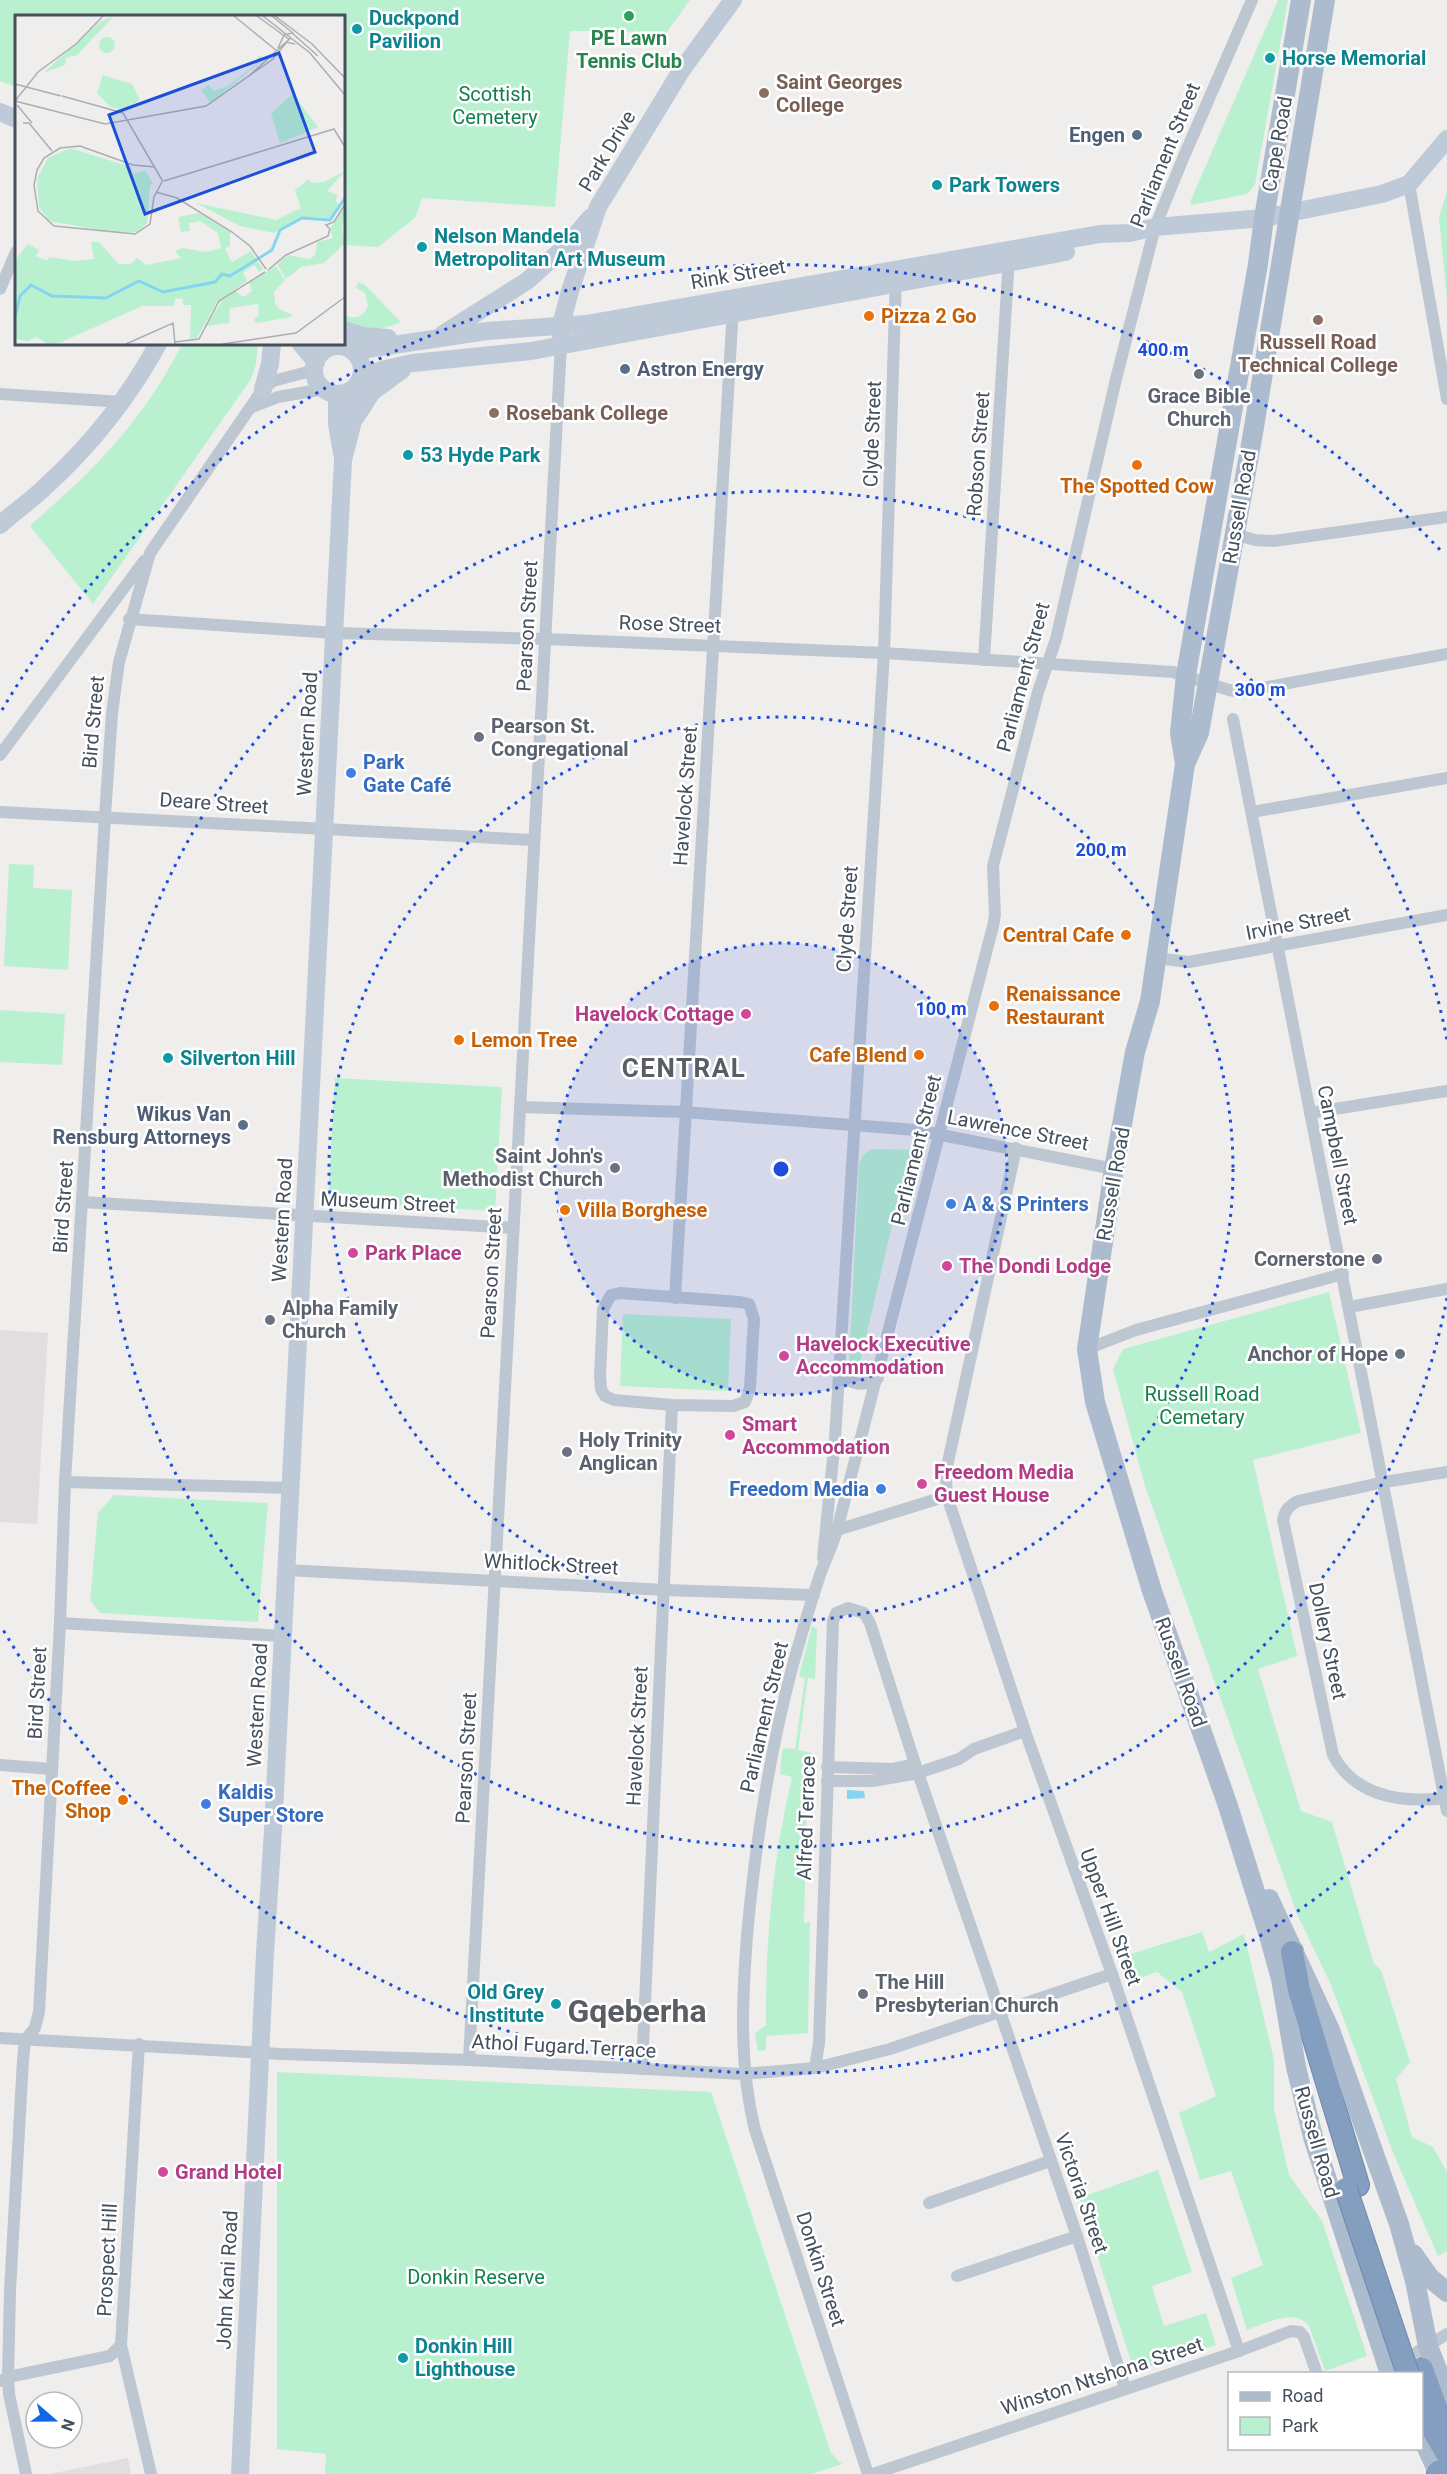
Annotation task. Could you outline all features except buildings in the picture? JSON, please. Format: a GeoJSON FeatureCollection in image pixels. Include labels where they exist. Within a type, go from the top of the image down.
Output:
{"type":"FeatureCollection","features":[{"type":"Feature","properties":{"kind":"highway"},"geometry":{"type":"LineString","coordinates":[[1292,1952],[1299,1990],[1402,2371]]}},
{"type":"Feature","properties":{"kind":"highway"},"geometry":{"type":"LineString","coordinates":[[1281,1979],[1352,2187]]}},
{"type":"Feature","properties":{"kind":"highway"},"geometry":{"type":"LineString","coordinates":[[1423,2389],[1447,2409]]}},
{"type":"Feature","properties":{"kind":"highway"},"geometry":{"type":"LineString","coordinates":[[1423,2397],[1447,2429]]}},
{"type":"Feature","properties":{"kind":"highway"},"geometry":{"type":"LineString","coordinates":[[1423,2409],[1442,2470]]}},
{"type":"Feature","properties":{"kind":"main road","name":"Cape Road"},"geometry":{"type":"LineString","coordinates":[[1264,218],[1301,0]]}},
{"type":"Feature","properties":{"kind":"main road","name":"Cape Road"},"geometry":{"type":"LineString","coordinates":[[1289,212],[1325,0]]}},
{"type":"Feature","properties":{"kind":"main road","name":"Russell Road"},"geometry":{"type":"LineString","coordinates":[[1289,212],[1199,733],[1185,764],[1150,1001],[1136,1052],[1114,1169],[1087,1349],[1095,1402],[1149,1580],[1227,1803],[1281,1979],[1296,2067],[1313,2137],[1402,2371]]}},
{"type":"Feature","properties":{"kind":"main road","name":"Russell Road"},"geometry":{"type":"LineString","coordinates":[[1185,764],[1180,733],[1186,675],[1256,276],[1264,218]]}},
{"type":"Feature","properties":{"kind":"main road","name":"Russell Road"},"geometry":{"type":"LineString","coordinates":[[1227,1803],[1292,1952],[1330,2030],[1399,2224],[1415,2281],[1428,2346],[1447,2395]]}},
{"type":"Feature","properties":{"kind":"main road"},"geometry":{"type":"LineString","coordinates":[[1399,2224],[1416,2259],[1434,2283],[1447,2292]]}},
{"type":"Feature","properties":{"kind":"main road"},"geometry":{"type":"LineString","coordinates":[[1423,2439],[1442,2470]]}},
{"type":"Feature","properties":{"kind":"street","name":"Park Drive"},"geometry":{"type":"LineString","coordinates":[[561,344],[561,325],[598,207],[681,71],[733,0]]}},
{"type":"Feature","properties":{"kind":"street","name":"Parliament Street"},"geometry":{"type":"LineString","coordinates":[[744,2074],[744,1979],[751,1892],[774,1742],[792,1668],[822,1570],[837,1530],[993,926],[995,904],[993,866],[1056,639],[1116,379],[1155,227],[1252,0]]}},
{"type":"Feature","properties":{"kind":"street"},"geometry":{"type":"LineString","coordinates":[[0,112],[15,119]]}},
{"type":"Feature","properties":{"kind":"street"},"geometry":{"type":"LineString","coordinates":[[1447,139],[1409,184],[1447,399]]}},
{"type":"Feature","properties":{"kind":"street","name":"Rink Street"},"geometry":{"type":"LineString","coordinates":[[353,351],[439,336],[586,324],[733,305],[1009,257],[1100,234],[1130,233],[1155,227],[1264,218],[1382,194],[1409,184]]}},
{"type":"Feature","properties":{"kind":"street"},"geometry":{"type":"LineString","coordinates":[[439,336],[534,275],[568,244],[598,207]]}},
{"type":"Feature","properties":{"kind":"street"},"geometry":{"type":"LineString","coordinates":[[0,289],[15,254]]}},
{"type":"Feature","properties":{"kind":"street","name":"Robson Street"},"geometry":{"type":"LineString","coordinates":[[984,660],[1009,257]]}},
{"type":"Feature","properties":{"kind":"street","name":"Clyde Street"},"geometry":{"type":"LineString","coordinates":[[822,1570],[839,1374],[884,653],[896,277]]}},
{"type":"Feature","properties":{"kind":"street","name":"Rink Street"},"geometry":{"type":"LineString","coordinates":[[358,382],[385,369],[413,363],[531,351],[733,305]]}},
{"type":"Feature","properties":{"kind":"street","name":"Havelock Street"},"geometry":{"type":"LineString","coordinates":[[675,1298],[684,1113],[733,305]]}},
{"type":"Feature","properties":{"kind":"street"},"geometry":{"type":"LineString","coordinates":[[345,330],[364,336],[420,339]]}},
{"type":"Feature","properties":{"kind":"street","name":"Pearson Street"},"geometry":{"type":"LineString","coordinates":[[469,2060],[561,344]]}},
{"type":"Feature","properties":{"kind":"street"},"geometry":{"type":"LineString","coordinates":[[0,525],[74,459],[122,402],[157,345]]}},
{"type":"Feature","properties":{"kind":"street"},"geometry":{"type":"LineString","coordinates":[[263,389],[270,364],[272,345]]}},
{"type":"Feature","properties":{"kind":"street"},"geometry":{"type":"LineString","coordinates":[[302,345],[315,366],[319,384],[331,391]]}},
{"type":"Feature","properties":{"kind":"street"},"geometry":{"type":"LineString","coordinates":[[249,408],[278,397],[350,391],[358,382],[361,363],[353,351],[346,347],[330,345],[322,353],[315,366]]}},
{"type":"Feature","properties":{"kind":"street"},"geometry":{"type":"LineString","coordinates":[[352,425],[372,392],[413,363]]}},
{"type":"Feature","properties":{"kind":"street","name":"Bird Street"},"geometry":{"type":"LineString","coordinates":[[25,2040],[35,2028],[39,2012],[60,1623],[65,1482],[105,816],[118,662],[150,553],[263,389],[273,381],[315,366]]}},
{"type":"Feature","properties":{"kind":"street","name":"Western Road"},"geometry":{"type":"LineString","coordinates":[[343,460],[352,425],[358,382]]}},
{"type":"Feature","properties":{"kind":"street","name":"Western Road"},"geometry":{"type":"LineString","coordinates":[[262,2053],[343,460],[331,391]]}},
{"type":"Feature","properties":{"kind":"street"},"geometry":{"type":"LineString","coordinates":[[0,394],[122,402]]}},
{"type":"Feature","properties":{"kind":"street"},"geometry":{"type":"LineString","coordinates":[[1234,534],[1255,540],[1274,541],[1447,517]]}},
{"type":"Feature","properties":{"kind":"street"},"geometry":{"type":"LineString","coordinates":[[0,755],[150,553]]}},
{"type":"Feature","properties":{"kind":"street","name":"Rose Street"},"geometry":{"type":"LineString","coordinates":[[129,619],[335,633],[714,645],[884,653],[1173,672],[1236,692],[1447,654]]}},
{"type":"Feature","properties":{"kind":"street","name":"Campbell Street"},"geometry":{"type":"LineString","coordinates":[[1233,718],[1447,1811]]}},
{"type":"Feature","properties":{"kind":"street"},"geometry":{"type":"LineString","coordinates":[[1252,812],[1447,778]]}},
{"type":"Feature","properties":{"kind":"street","name":"Deare Street"},"geometry":{"type":"LineString","coordinates":[[0,812],[533,840]]}},
{"type":"Feature","properties":{"kind":"street","name":"Irvine Street"},"geometry":{"type":"LineString","coordinates":[[1156,958],[1190,962],[1447,915]]}},
{"type":"Feature","properties":{"kind":"street"},"geometry":{"type":"LineString","coordinates":[[1310,1113],[1447,1091]]}},
{"type":"Feature","properties":{"kind":"street","name":"Lawrence Street"},"geometry":{"type":"LineString","coordinates":[[520,1107],[684,1113],[853,1124],[939,1134],[1114,1169]]}},
{"type":"Feature","properties":{"kind":"street"},"geometry":{"type":"LineString","coordinates":[[837,1530],[947,1496],[946,1479],[950,1452],[1016,1148]]}},
{"type":"Feature","properties":{"kind":"street","name":"Museum Street"},"geometry":{"type":"LineString","coordinates":[[82,1202],[513,1228]]}},
{"type":"Feature","properties":{"kind":"street"},"geometry":{"type":"LineString","coordinates":[[1087,1349],[1136,1330],[1343,1274]]}},
{"type":"Feature","properties":{"kind":"street"},"geometry":{"type":"LineString","coordinates":[[1349,1307],[1447,1289]]}},
{"type":"Feature","properties":{"kind":"street"},"geometry":{"type":"LineString","coordinates":[[620,1293],[745,1303],[751,1307],[754,1319],[750,1388],[745,1402],[733,1406],[672,1405],[609,1398],[601,1389],[603,1309],[611,1295],[620,1293]]}},
{"type":"Feature","properties":{"kind":"street"},"geometry":{"type":"LineString","coordinates":[[839,1374],[860,1385],[878,1378]]}},
{"type":"Feature","properties":{"kind":"street","name":"Havelock Street"},"geometry":{"type":"LineString","coordinates":[[642,2069],[672,1405]]}},
{"type":"Feature","properties":{"kind":"street"},"geometry":{"type":"LineString","coordinates":[[1384,1482],[1447,1472]]}},
{"type":"Feature","properties":{"kind":"street"},"geometry":{"type":"LineString","coordinates":[[65,1482],[290,1488]]}},
{"type":"Feature","properties":{"kind":"street","name":"Dollery Street"},"geometry":{"type":"LineString","coordinates":[[1384,1482],[1298,1501],[1290,1505],[1283,1520],[1313,1669],[1333,1755],[1338,1765],[1361,1785],[1388,1797],[1418,1801],[1446,1798]]}},
{"type":"Feature","properties":{"kind":"street","name":"Upper Hill Street"},"geometry":{"type":"LineString","coordinates":[[947,1496],[1025,1731],[1112,1974],[1239,2351]]}},
{"type":"Feature","properties":{"kind":"street","name":"Whitlock Street"},"geometry":{"type":"LineString","coordinates":[[286,1570],[665,1590],[814,1595]]}},
{"type":"Feature","properties":{"kind":"street","name":"Alfred Terrace"},"geometry":{"type":"LineString","coordinates":[[815,2068],[819,2043],[833,1621],[836,1613],[848,1608],[864,1613],[870,1623]]}},
{"type":"Feature","properties":{"kind":"street"},"geometry":{"type":"LineString","coordinates":[[60,1623],[282,1636]]}},
{"type":"Feature","properties":{"kind":"street","name":"Victoria Street"},"geometry":{"type":"LineString","coordinates":[[870,1623],[916,1769],[1077,2236],[1125,2388]]}},
{"type":"Feature","properties":{"kind":"street"},"geometry":{"type":"LineString","coordinates":[[827,1781],[873,1781],[959,1760],[974,1749],[1025,1731]]}},
{"type":"Feature","properties":{"kind":"street"},"geometry":{"type":"LineString","coordinates":[[0,1765],[52,1769]]}},
{"type":"Feature","properties":{"kind":"street"},"geometry":{"type":"LineString","coordinates":[[827,1767],[916,1769]]}},
{"type":"Feature","properties":{"kind":"street","name":"Athol Fugard Terrace"},"geometry":{"type":"LineString","coordinates":[[0,2038],[139,2044],[262,2053],[469,2060],[744,2074],[815,2068],[890,2049],[1112,1974]]}},
{"type":"Feature","properties":{"kind":"street"},"geometry":{"type":"LineString","coordinates":[[25,2040],[4,2379],[26,2474]]}},
{"type":"Feature","properties":{"kind":"street","name":"Prospect Hill"},"geometry":{"type":"LineString","coordinates":[[139,2044],[121,2345],[151,2474]]}},
{"type":"Feature","properties":{"kind":"street","name":"John Kani Road"},"geometry":{"type":"LineString","coordinates":[[240,2474],[262,2053]]}},
{"type":"Feature","properties":{"kind":"street","name":"Donkin Street"},"geometry":{"type":"LineString","coordinates":[[744,2074],[755,2130],[871,2474]]}},
{"type":"Feature","properties":{"kind":"street"},"geometry":{"type":"LineString","coordinates":[[929,2202],[1050,2161]]}},
{"type":"Feature","properties":{"kind":"street"},"geometry":{"type":"LineString","coordinates":[[957,2276],[1077,2236]]}},
{"type":"Feature","properties":{"kind":"street","name":"Winston Ntshona Street"},"geometry":{"type":"LineString","coordinates":[[871,2474],[1296,2331],[1304,2337],[1317,2372]]}},
{"type":"Feature","properties":{"kind":"street"},"geometry":{"type":"LineString","coordinates":[[1402,2371],[1428,2346],[1447,2334]]}},
{"type":"Feature","properties":{"kind":"street"},"geometry":{"type":"LineString","coordinates":[[4,2379],[111,2356],[121,2345]]}},
{"type":"Feature","properties":{"kind":"shaded area"},"geometry":{"type":"Polygon","coordinates":[[[0,1330],[48,1333],[37,1524],[0,1522],[0,1330]]]}},
{"type":"Feature","properties":{"kind":"shaded area"},"geometry":{"type":"Polygon","coordinates":[[[128,2458],[131,2474],[50,2474],[128,2458]]]}},
{"type":"Feature","properties":{"kind":"green space","name":"Scottish Cemetery"},"geometry":{"type":"Polygon","coordinates":[[[0,0],[690,0],[667,32],[570,31],[555,207],[422,198],[415,218],[378,247],[345,245],[347,190],[345,190],[345,15],[15,15],[15,87],[0,81],[0,0]]]}},
{"type":"Feature","properties":{"kind":"green space"},"geometry":{"type":"Polygon","coordinates":[[[1278,0],[1288,0],[1255,185],[1247,194],[1192,205],[1190,202],[1278,0]]]}},
{"type":"Feature","properties":{"kind":"green space"},"geometry":{"type":"Polygon","coordinates":[[[1447,192],[1447,300],[1439,217],[1447,192]]]}},
{"type":"Feature","properties":{"kind":"green space"},"geometry":{"type":"Polygon","coordinates":[[[358,282],[365,285],[400,321],[399,323],[378,328],[345,323],[345,315],[358,316],[364,313],[368,306],[365,293],[356,288],[358,282]]]}},
{"type":"Feature","properties":{"kind":"green space"},"geometry":{"type":"Polygon","coordinates":[[[182,345],[258,345],[256,364],[251,379],[93,604],[30,526],[109,450],[155,392],[182,345]]]}},
{"type":"Feature","properties":{"kind":"green space"},"geometry":{"type":"Polygon","coordinates":[[[9,864],[34,865],[33,888],[72,890],[68,970],[4,966],[9,864]]]}},
{"type":"Feature","properties":{"kind":"green space"},"geometry":{"type":"Polygon","coordinates":[[[0,1010],[65,1014],[62,1065],[0,1062],[0,1010]]]}},
{"type":"Feature","properties":{"kind":"green space"},"geometry":{"type":"Polygon","coordinates":[[[335,1078],[502,1087],[495,1211],[328,1202],[335,1078]]]}},
{"type":"Feature","properties":{"kind":"green space"},"geometry":{"type":"Polygon","coordinates":[[[872,1149],[921,1150],[925,1156],[921,1161],[905,1169],[859,1367],[849,1366],[859,1163],[864,1154],[872,1149]]]}},
{"type":"Feature","properties":{"kind":"green space","name":"Russell Road Cemetary"},"geometry":{"type":"Polygon","coordinates":[[[1329,1292],[1361,1433],[1253,1460],[1297,1656],[1258,1669],[1301,1811],[1332,1822],[1374,1964],[1381,1970],[1410,2062],[1396,2079],[1412,2137],[1433,2147],[1447,2172],[1447,2251],[1438,2256],[1394,2155],[1331,1985],[1297,1914],[1145,1486],[1113,1369],[1123,1349],[1329,1292]]]}},
{"type":"Feature","properties":{"kind":"green space"},"geometry":{"type":"Polygon","coordinates":[[[623,1314],[731,1319],[728,1391],[620,1386],[623,1314]]]}},
{"type":"Feature","properties":{"kind":"green space"},"geometry":{"type":"Polygon","coordinates":[[[114,1495],[268,1503],[258,1622],[100,1613],[90,1600],[98,1513],[114,1495]]]}},
{"type":"Feature","properties":{"kind":"green space"},"geometry":{"type":"Polygon","coordinates":[[[812,1626],[817,1629],[815,1679],[808,1678],[798,1750],[812,1753],[807,1794],[804,1924],[810,1921],[808,2033],[766,2036],[766,2050],[758,2051],[755,2033],[766,2025],[767,1963],[775,1869],[792,1777],[780,1774],[782,1751],[784,1748],[795,1749],[805,1678],[799,1676],[812,1626]]]}},
{"type":"Feature","properties":{"kind":"green space"},"geometry":{"type":"Polygon","coordinates":[[[1202,1932],[1209,1952],[1244,1934],[1274,2060],[1274,2109],[1289,2175],[1322,2221],[1367,2356],[1325,2371],[1309,2326],[1303,2320],[1288,2317],[1247,2330],[1231,2278],[1263,2265],[1231,2171],[1200,2180],[1179,2113],[1216,2096],[1182,1992],[1157,1972],[1133,1980],[1124,1956],[1202,1932]]]}},
{"type":"Feature","properties":{"kind":"green space","name":"Donkin Reserve"},"geometry":{"type":"Polygon","coordinates":[[[277,2072],[711,2092],[831,2453],[842,2464],[812,2474],[325,2474],[326,2454],[277,2449],[277,2072]]]}},
{"type":"Feature","properties":{"kind":"green space"},"geometry":{"type":"Polygon","coordinates":[[[1158,2170],[1192,2272],[1152,2286],[1164,2326],[1206,2313],[1216,2345],[1134,2371],[1079,2198],[1158,2170]]]}},
{"type":"Feature","properties":{"kind":"water"},"geometry":{"type":"Polygon","coordinates":[[[847,1790],[864,1791],[865,1798],[847,1799],[847,1790]]]}},
{"type":"Feature","properties":{"kind":"place","name":"PE Lawn Tennis Club"},"geometry":{"type":"Point","coordinates":[629,16]}},
{"type":"Feature","properties":{"kind":"place","name":"Duckpond Pavilion"},"geometry":{"type":"Point","coordinates":[357,29]}},
{"type":"Feature","properties":{"kind":"place","name":"Horse Memorial"},"geometry":{"type":"Point","coordinates":[1270,58]}},
{"type":"Feature","properties":{"kind":"place","name":"Saint Georges College"},"geometry":{"type":"Point","coordinates":[764,93]}},
{"type":"Feature","properties":{"kind":"place","name":"Engen"},"geometry":{"type":"Point","coordinates":[1137,135]}},
{"type":"Feature","properties":{"kind":"place","name":"Park Towers"},"geometry":{"type":"Point","coordinates":[937,185]}},
{"type":"Feature","properties":{"kind":"place","name":"Nelson Mandela Metropolitan Art Museum"},"geometry":{"type":"Point","coordinates":[422,247]}},
{"type":"Feature","properties":{"kind":"place","name":"Pizza 2 Go"},"geometry":{"type":"Point","coordinates":[869,316]}},
{"type":"Feature","properties":{"kind":"place","name":"Russell Road Technical College"},"geometry":{"type":"Point","coordinates":[1318,320]}},
{"type":"Feature","properties":{"kind":"place","name":"Astron Energy"},"geometry":{"type":"Point","coordinates":[625,369]}},
{"type":"Feature","properties":{"kind":"place","name":"Grace Bible Church"},"geometry":{"type":"Point","coordinates":[1199,374]}},
{"type":"Feature","properties":{"kind":"place","name":"Rosebank College"},"geometry":{"type":"Point","coordinates":[494,413]}},
{"type":"Feature","properties":{"kind":"place","name":"53 Hyde Park"},"geometry":{"type":"Point","coordinates":[408,455]}},
{"type":"Feature","properties":{"kind":"place","name":"The Spotted Cow"},"geometry":{"type":"Point","coordinates":[1137,465]}},
{"type":"Feature","properties":{"kind":"place","name":"Pearson St. Congregational"},"geometry":{"type":"Point","coordinates":[479,737]}},
{"type":"Feature","properties":{"kind":"place","name":"Park Gate Café"},"geometry":{"type":"Point","coordinates":[351,773]}},
{"type":"Feature","properties":{"kind":"place","name":"Central Cafe"},"geometry":{"type":"Point","coordinates":[1126,935]}},
{"type":"Feature","properties":{"kind":"place","name":"Renaissance Restaurant"},"geometry":{"type":"Point","coordinates":[994,1006]}},
{"type":"Feature","properties":{"kind":"place","name":"Havelock Cottage"},"geometry":{"type":"Point","coordinates":[746,1014]}},
{"type":"Feature","properties":{"kind":"place","name":"Lemon Tree"},"geometry":{"type":"Point","coordinates":[459,1040]}},
{"type":"Feature","properties":{"kind":"place","name":"Cafe Blend"},"geometry":{"type":"Point","coordinates":[919,1055]}},
{"type":"Feature","properties":{"kind":"place","name":"Silverton Hill"},"geometry":{"type":"Point","coordinates":[168,1058]}},
{"type":"Feature","properties":{"kind":"place","name":"Wikus Van Rensburg Attorneys"},"geometry":{"type":"Point","coordinates":[243,1125]}},
{"type":"Feature","properties":{"kind":"place","name":"Saint John's Methodist Church"},"geometry":{"type":"Point","coordinates":[615,1168]}},
{"type":"Feature","properties":{"kind":"place","name":"A & S Printers"},"geometry":{"type":"Point","coordinates":[951,1204]}},
{"type":"Feature","properties":{"kind":"place","name":"Villa Borghese"},"geometry":{"type":"Point","coordinates":[565,1210]}},
{"type":"Feature","properties":{"kind":"place","name":"Park Place"},"geometry":{"type":"Point","coordinates":[353,1253]}},
{"type":"Feature","properties":{"kind":"place","name":"Cornerstone"},"geometry":{"type":"Point","coordinates":[1377,1259]}},
{"type":"Feature","properties":{"kind":"place","name":"The Dondi Lodge"},"geometry":{"type":"Point","coordinates":[947,1266]}},
{"type":"Feature","properties":{"kind":"place","name":"Alpha Family Church"},"geometry":{"type":"Point","coordinates":[270,1320]}},
{"type":"Feature","properties":{"kind":"place","name":"Anchor of Hope"},"geometry":{"type":"Point","coordinates":[1400,1354]}},
{"type":"Feature","properties":{"kind":"place","name":"Havelock Executive Accommodation"},"geometry":{"type":"Point","coordinates":[784,1356]}},
{"type":"Feature","properties":{"kind":"place","name":"Smart Accommodation"},"geometry":{"type":"Point","coordinates":[730,1435]}},
{"type":"Feature","properties":{"kind":"place","name":"Holy Trinity Anglican"},"geometry":{"type":"Point","coordinates":[567,1452]}},
{"type":"Feature","properties":{"kind":"place","name":"Freedom Media Guest House"},"geometry":{"type":"Point","coordinates":[922,1484]}},
{"type":"Feature","properties":{"kind":"place","name":"Freedom Media"},"geometry":{"type":"Point","coordinates":[881,1489]}},
{"type":"Feature","properties":{"kind":"place","name":"The Coffee Shop"},"geometry":{"type":"Point","coordinates":[123,1800]}},
{"type":"Feature","properties":{"kind":"place","name":"Kaldis Super Store"},"geometry":{"type":"Point","coordinates":[206,1804]}},
{"type":"Feature","properties":{"kind":"place","name":"The Hill Presbyterian Church"},"geometry":{"type":"Point","coordinates":[863,1994]}},
{"type":"Feature","properties":{"kind":"place","name":"Old Grey Institute"},"geometry":{"type":"Point","coordinates":[556,2004]}},
{"type":"Feature","properties":{"kind":"place","name":"Grand Hotel"},"geometry":{"type":"Point","coordinates":[163,2172]}},
{"type":"Feature","properties":{"kind":"place","name":"Donkin Hill Lighthouse"},"geometry":{"type":"Point","coordinates":[403,2358]}},
{"type":"Feature","properties":{"kind":"district","name":"CENTRAL"},"geometry":{"type":"Point","coordinates":[684,1068]}},
{"type":"Feature","properties":{"kind":"district","name":"Gqeberha"},"geometry":{"type":"Point","coordinates":[637,2011]}}]}
